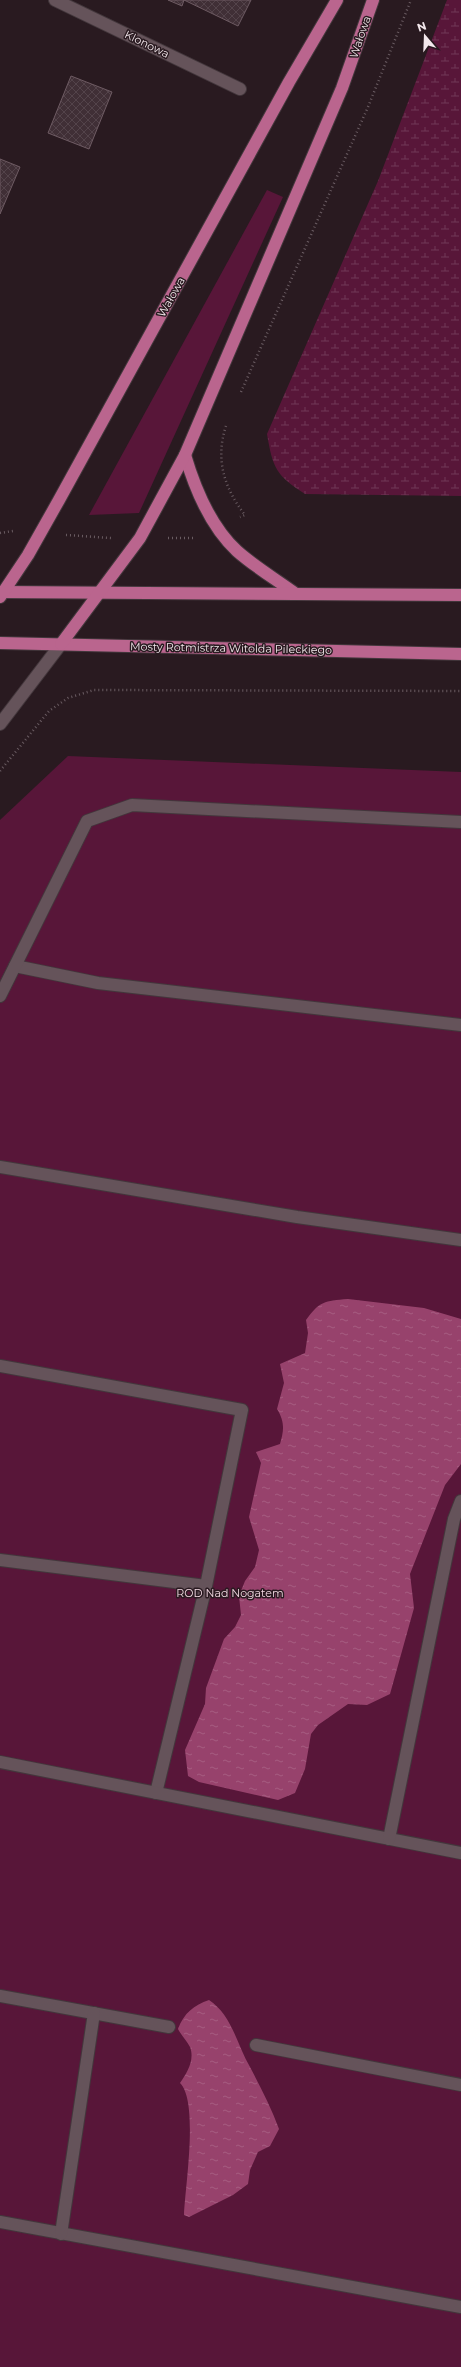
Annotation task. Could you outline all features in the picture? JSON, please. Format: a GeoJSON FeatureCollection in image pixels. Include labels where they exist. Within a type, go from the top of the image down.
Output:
{"type":"FeatureCollection","features":[{"type":"Feature","properties":{"kind":"main road","name":"Wałowa"},"geometry":{"type":"LineString","coordinates":[[1,593],[28,555],[288,82],[337,0]]}},
{"type":"Feature","properties":{"kind":"main road","name":"Wałowa"},"geometry":{"type":"LineString","coordinates":[[61,644],[140,538],[185,455],[342,88],[373,0]]}},
{"type":"Feature","properties":{"kind":"main road"},"geometry":{"type":"LineString","coordinates":[[185,455],[193,482],[219,530],[237,550],[296,594]]}},
{"type":"Feature","properties":{"kind":"main road"},"geometry":{"type":"LineString","coordinates":[[1,593],[99,592],[461,594]]}},
{"type":"Feature","properties":{"kind":"main road","name":"Mosty Rotmistrza Witolda Pileckiego"},"geometry":{"type":"LineString","coordinates":[[0,643],[461,654]]}},
{"type":"Feature","properties":{"kind":"street","name":"Klonowa"},"geometry":{"type":"LineString","coordinates":[[55,0],[240,89]]}},
{"type":"Feature","properties":{"kind":"street"},"geometry":{"type":"LineString","coordinates":[[0,724],[61,644]]}},
{"type":"Feature","properties":{"kind":"street"},"geometry":{"type":"LineString","coordinates":[[0,996],[87,821],[132,805],[461,822]]}},
{"type":"Feature","properties":{"kind":"street"},"geometry":{"type":"LineString","coordinates":[[15,966],[98,982],[461,1024]]}},
{"type":"Feature","properties":{"kind":"street"},"geometry":{"type":"LineString","coordinates":[[0,1166],[296,1217],[461,1240]]}},
{"type":"Feature","properties":{"kind":"street"},"geometry":{"type":"LineString","coordinates":[[0,1366],[242,1410],[206,1586],[156,1793]]}},
{"type":"Feature","properties":{"kind":"street"},"geometry":{"type":"LineString","coordinates":[[389,1839],[454,1519],[461,1501]]}},
{"type":"Feature","properties":{"kind":"street"},"geometry":{"type":"LineString","coordinates":[[0,1560],[206,1586]]}},
{"type":"Feature","properties":{"kind":"street"},"geometry":{"type":"LineString","coordinates":[[0,1762],[461,1853]]}},
{"type":"Feature","properties":{"kind":"street"},"geometry":{"type":"LineString","coordinates":[[0,1996],[169,2027]]}},
{"type":"Feature","properties":{"kind":"street"},"geometry":{"type":"LineString","coordinates":[[61,2234],[94,2013]]}},
{"type":"Feature","properties":{"kind":"street"},"geometry":{"type":"LineString","coordinates":[[256,2045],[461,2085]]}},
{"type":"Feature","properties":{"kind":"street"},"geometry":{"type":"LineString","coordinates":[[0,2222],[461,2307]]}},
{"type":"Feature","properties":{"kind":"path"},"geometry":{"type":"LineString","coordinates":[[0,770],[48,711],[68,698],[94,690],[461,691]]}},
{"type":"Feature","properties":{"kind":"green space"},"geometry":{"type":"Polygon","coordinates":[[[447,0],[461,0],[461,496],[305,494],[288,482],[277,470],[271,455],[267,434],[378,181],[447,0]]]}},
{"type":"Feature","properties":{"kind":"green space"},"geometry":{"type":"Polygon","coordinates":[[[267,190],[283,197],[139,513],[89,515],[267,190]]]}},
{"type":"Feature","properties":{"kind":"green space","name":"ROD Nad Nogatem"},"geometry":{"type":"Polygon","coordinates":[[[68,756],[461,772],[461,2367],[0,2367],[0,820],[68,756]]]}},
{"type":"Feature","properties":{"kind":"water"},"geometry":{"type":"Polygon","coordinates":[[[348,1299],[424,1308],[461,1319],[461,1464],[445,1485],[410,1574],[414,1608],[390,1694],[367,1705],[348,1704],[318,1725],[311,1734],[305,1769],[295,1793],[278,1800],[199,1782],[188,1776],[185,1750],[205,1704],[206,1688],[224,1639],[235,1627],[241,1615],[239,1596],[245,1581],[255,1567],[259,1550],[249,1517],[261,1463],[256,1452],[280,1444],[283,1422],[277,1409],[284,1383],[280,1364],[305,1353],[308,1333],[306,1320],[315,1309],[323,1303],[333,1300],[348,1299]]]}},
{"type":"Feature","properties":{"kind":"water"},"geometry":{"type":"Polygon","coordinates":[[[209,2000],[217,2006],[229,2022],[245,2058],[266,2098],[279,2129],[270,2146],[258,2152],[250,2170],[248,2184],[233,2195],[189,2217],[184,2215],[190,2146],[189,2108],[186,2093],[180,2083],[190,2066],[192,2057],[189,2045],[178,2029],[183,2018],[190,2010],[209,2000]]]}},
{"type":"Feature","properties":{"kind":"building"},"geometry":{"type":"Polygon","coordinates":[[[168,0],[184,0],[182,6],[168,0]]]}},
{"type":"Feature","properties":{"kind":"building"},"geometry":{"type":"Polygon","coordinates":[[[184,0],[251,0],[238,26],[184,0]]]}},
{"type":"Feature","properties":{"kind":"building"},"geometry":{"type":"Polygon","coordinates":[[[71,76],[112,92],[89,149],[48,133],[71,76]]]}},
{"type":"Feature","properties":{"kind":"building"},"geometry":{"type":"Polygon","coordinates":[[[0,159],[20,167],[0,214],[0,159]]]}}]}
